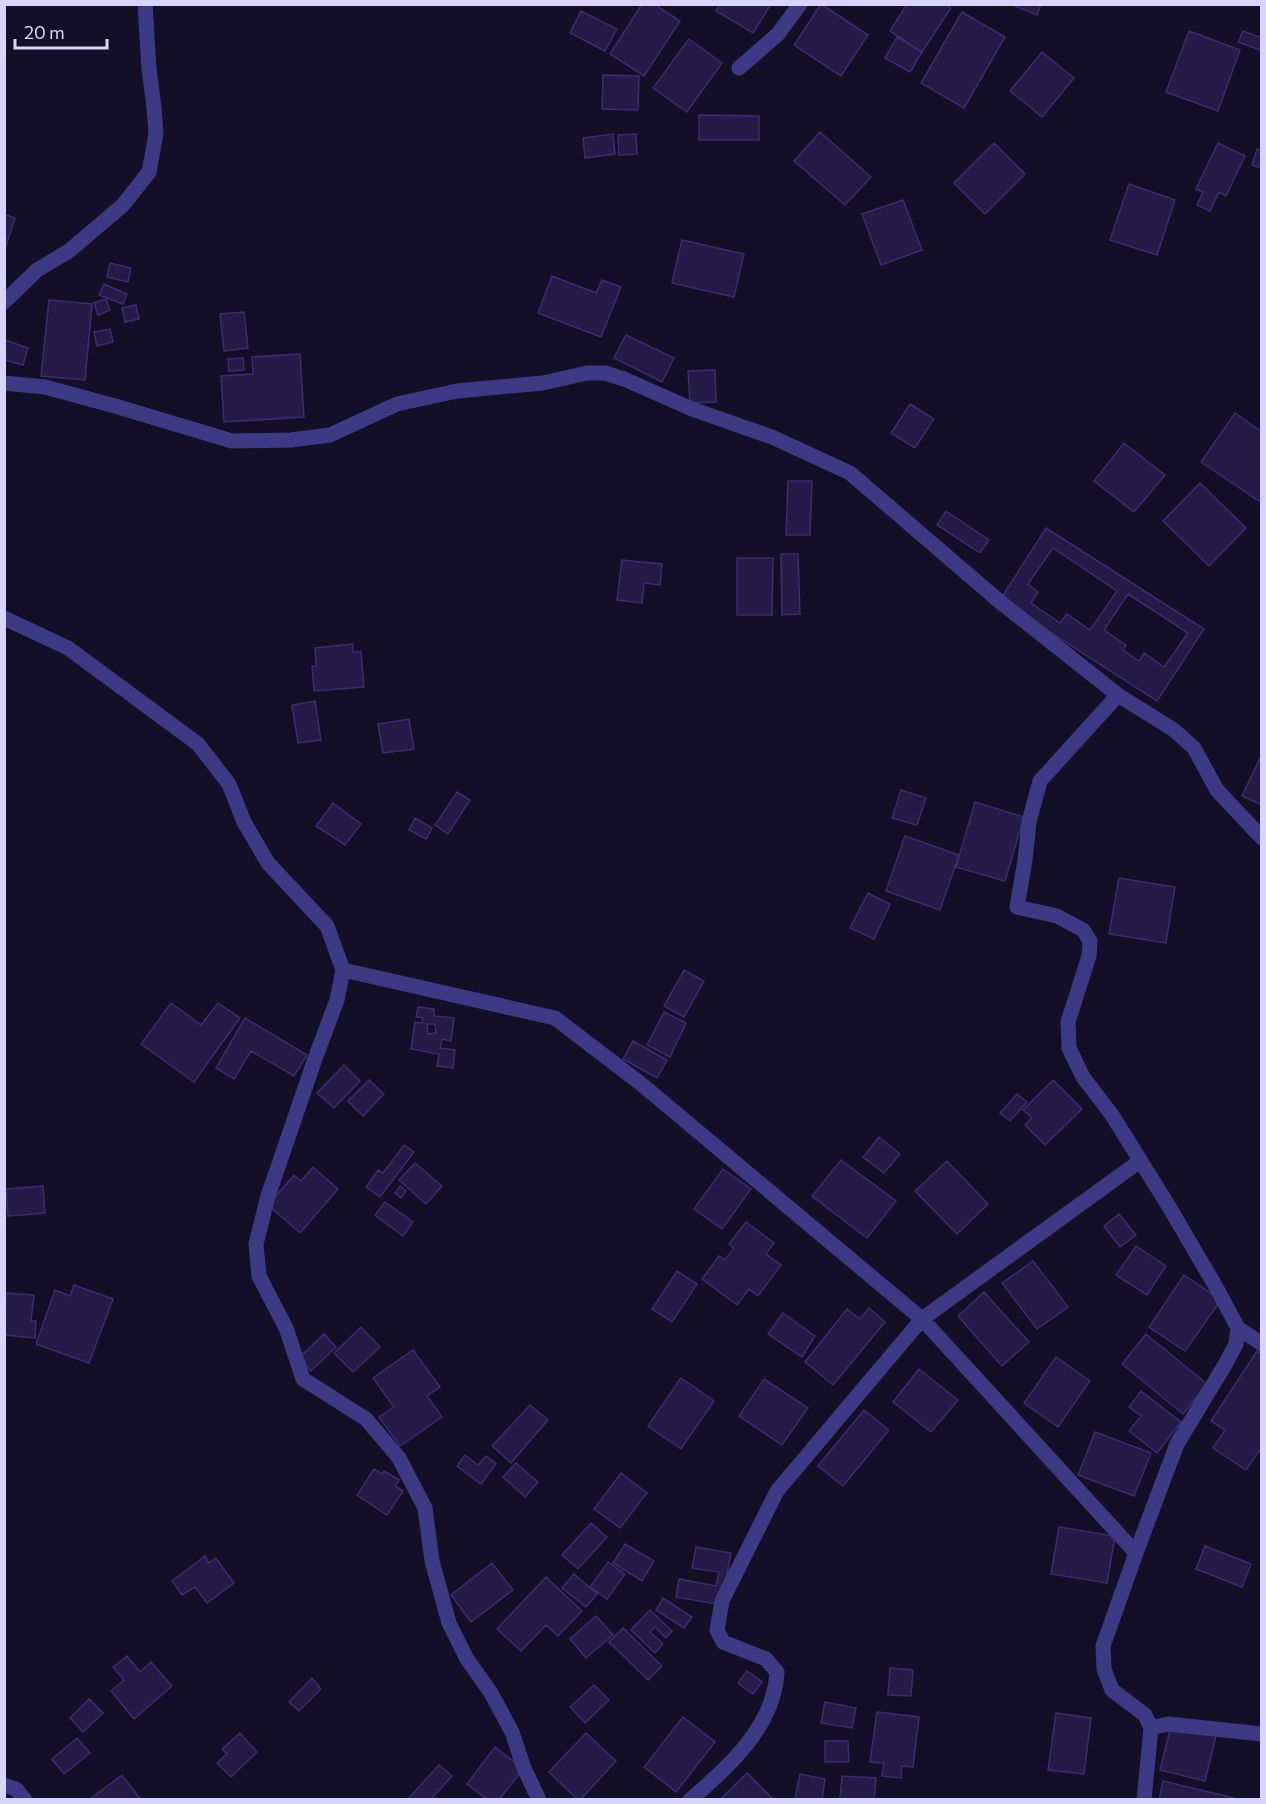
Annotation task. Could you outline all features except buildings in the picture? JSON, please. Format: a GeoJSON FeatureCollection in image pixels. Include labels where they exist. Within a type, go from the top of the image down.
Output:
{"type":"FeatureCollection","features":[{"type":"Feature","properties":{"kind":"street"},"geometry":{"type":"LineString","coordinates":[[4,302],[37,270],[69,251],[123,205],[150,172],[156,134],[145,4]]}},
{"type":"Feature","properties":{"kind":"street"},"geometry":{"type":"LineString","coordinates":[[739,68],[778,34],[800,4]]}},
{"type":"Feature","properties":{"kind":"street"},"geometry":{"type":"LineString","coordinates":[[4,383],[45,387],[232,441],[291,440],[330,435],[397,404],[457,391],[543,383],[587,373],[605,373],[624,379],[692,409],[772,437],[850,473],[999,601],[1118,695],[1174,730],[1194,748],[1217,790],[1262,838]]}},
{"type":"Feature","properties":{"kind":"street"},"geometry":{"type":"LineString","coordinates":[[4,618],[68,648],[198,744],[229,784],[244,822],[268,863],[327,926],[343,970],[337,1000],[268,1196],[256,1244],[259,1276],[286,1328],[303,1379],[366,1419],[399,1458],[425,1508],[432,1561],[449,1623],[467,1659],[491,1694],[512,1732],[524,1768],[539,1800]]}},
{"type":"Feature","properties":{"kind":"street"},"geometry":{"type":"LineString","coordinates":[[1118,695],[1040,782],[1029,822],[1017,907],[1057,916],[1083,930],[1090,942],[1089,956],[1068,1022],[1069,1048],[1083,1077],[1112,1115],[1168,1205],[1238,1328],[1262,1344]]}},
{"type":"Feature","properties":{"kind":"street"},"geometry":{"type":"LineString","coordinates":[[343,970],[555,1018],[640,1083],[922,1319],[1136,1552]]}},
{"type":"Feature","properties":{"kind":"street"},"geometry":{"type":"LineString","coordinates":[[690,1800],[739,1754],[767,1715],[776,1684],[777,1672],[766,1659],[723,1642],[717,1630],[722,1601],[777,1491],[922,1319],[1140,1161]]}},
{"type":"Feature","properties":{"kind":"street"},"geometry":{"type":"LineString","coordinates":[[1144,1800],[1151,1728],[1145,1715],[1112,1690],[1104,1669],[1103,1647],[1177,1444],[1236,1344],[1238,1328]]}},
{"type":"Feature","properties":{"kind":"street"},"geometry":{"type":"LineString","coordinates":[[1151,1728],[1168,1724],[1262,1734]]}},
{"type":"Feature","properties":{"kind":"street"},"geometry":{"type":"LineString","coordinates":[[4,1785],[16,1789],[25,1800]]}}]}
